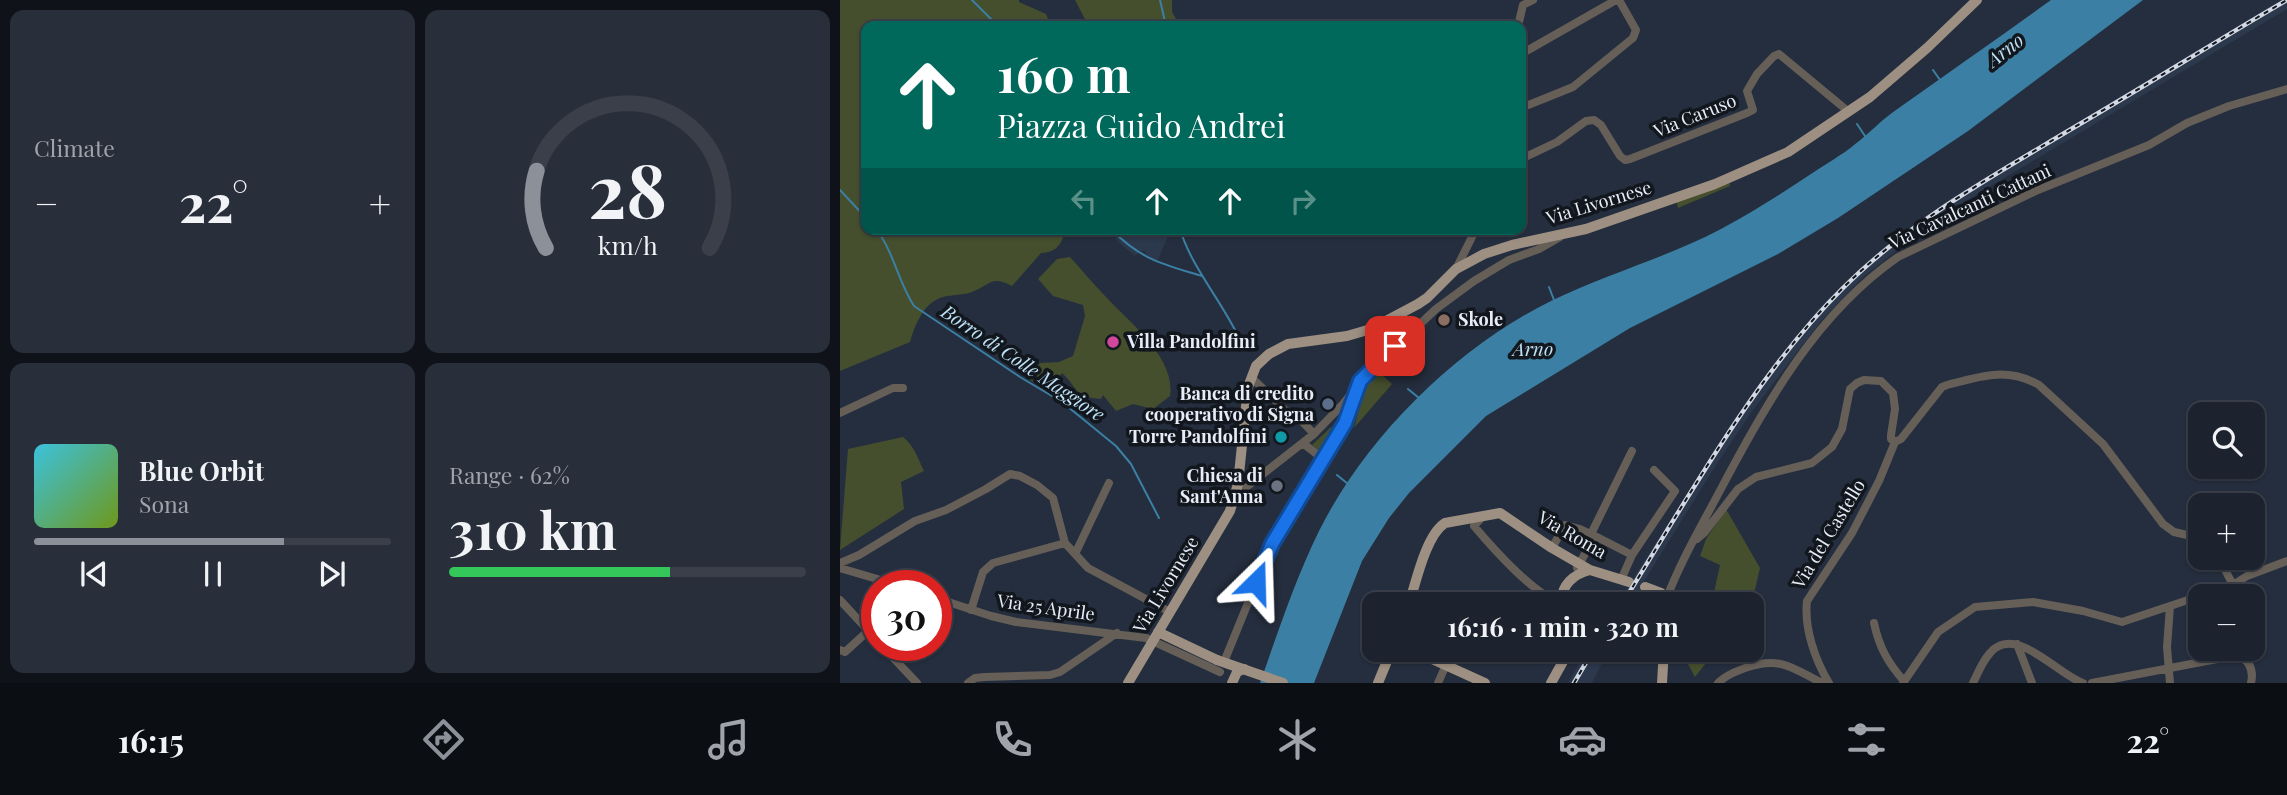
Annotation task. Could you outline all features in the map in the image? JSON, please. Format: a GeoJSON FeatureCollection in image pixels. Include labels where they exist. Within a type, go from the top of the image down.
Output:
{"type":"FeatureCollection","features":[{"type":"Feature","properties":{"kind":"main road","name":"Via Livornese"},"geometry":{"type":"LineString","coordinates":[[1128,683],[1228,515],[1236,495],[1248,389],[1256,366],[1263,359],[1292,343],[1346,336],[1371,329],[1427,298],[1456,269],[1485,254],[1512,245],[1587,229],[1754,168],[1788,152],[1870,97],[1977,0]]}},
{"type":"Feature","properties":{"kind":"main road","name":"Via Roma"},"geometry":{"type":"LineString","coordinates":[[1483,516],[1500,513],[1585,567],[1625,581]]}},
{"type":"Feature","properties":{"kind":"main road"},"geometry":{"type":"LineString","coordinates":[[1413,592],[1438,527],[1445,523],[1483,516]]}},
{"type":"Feature","properties":{"kind":"main road"},"geometry":{"type":"LineString","coordinates":[[1564,592],[1573,577],[1585,567]]}},
{"type":"Feature","properties":{"kind":"main road"},"geometry":{"type":"LineString","coordinates":[[1644,587],[1659,592]]}},
{"type":"Feature","properties":{"kind":"main road"},"geometry":{"type":"LineString","coordinates":[[1158,632],[1221,664],[1283,683]]}},
{"type":"Feature","properties":{"kind":"main road"},"geometry":{"type":"LineString","coordinates":[[1378,683],[1387,662]]}},
{"type":"Feature","properties":{"kind":"main road"},"geometry":{"type":"LineString","coordinates":[[1439,662],[1485,683]]}},
{"type":"Feature","properties":{"kind":"main road"},"geometry":{"type":"LineString","coordinates":[[1551,683],[1563,662]]}},
{"type":"Feature","properties":{"kind":"main road"},"geometry":{"type":"LineString","coordinates":[[1662,683],[1663,662]]}},
{"type":"Feature","properties":{"kind":"main road"},"geometry":{"type":"LineString","coordinates":[[1232,683],[1237,672],[1244,669]]}},
{"type":"Feature","properties":{"kind":"street"},"geometry":{"type":"LineString","coordinates":[[1519,21],[1523,5],[1532,0]]}},
{"type":"Feature","properties":{"kind":"street"},"geometry":{"type":"LineString","coordinates":[[1526,51],[1617,0],[1636,30],[1633,38],[1573,87],[1526,106]]}},
{"type":"Feature","properties":{"kind":"street","name":"Via Caruso"},"geometry":{"type":"LineString","coordinates":[[1526,157],[1556,142],[1587,121],[1594,120],[1601,125],[1625,160],[1748,113],[1752,110],[1747,91],[1749,85],[1774,56],[1779,54],[1849,111]]}},
{"type":"Feature","properties":{"kind":"street","name":"Via Cavalcanti Cattani"},"geometry":{"type":"LineString","coordinates":[[1671,592],[1694,540],[1762,412],[1793,366],[1847,301],[1878,270],[1898,257],[2038,190],[2129,155],[2187,123],[2229,106],[2287,89]]}},
{"type":"Feature","properties":{"kind":"street"},"geometry":{"type":"LineString","coordinates":[[1236,495],[1304,444],[1343,404],[1360,381],[1424,319],[1474,281],[1509,260],[1539,249],[1565,234]]}},
{"type":"Feature","properties":{"kind":"street"},"geometry":{"type":"LineString","coordinates":[[1456,269],[1473,235]]}},
{"type":"Feature","properties":{"kind":"street"},"geometry":{"type":"LineString","coordinates":[[1895,442],[1901,439],[1947,384],[1996,374],[2010,373],[2028,378],[2102,444],[2163,524],[2174,532],[2188,535]]}},
{"type":"Feature","properties":{"kind":"street"},"geometry":{"type":"LineString","coordinates":[[1251,377],[1284,410],[1299,418],[1314,434]]}},
{"type":"Feature","properties":{"kind":"street","name":"Via del Castello"},"geometry":{"type":"LineString","coordinates":[[1694,540],[1704,533],[1738,489],[1756,477],[1812,463],[1832,446],[1842,429],[1850,389],[1857,383],[1864,380],[1881,381],[1893,393],[1895,409],[1891,439],[1895,442],[1879,481],[1852,533],[1807,601],[1809,632],[1821,670],[1829,683]]}},
{"type":"Feature","properties":{"kind":"street"},"geometry":{"type":"LineString","coordinates":[[1216,683],[1221,664],[1272,544],[1345,423],[1360,381]]}},
{"type":"Feature","properties":{"kind":"street"},"geometry":{"type":"LineString","coordinates":[[840,413],[894,388],[903,388]]}},
{"type":"Feature","properties":{"kind":"street"},"geometry":{"type":"LineString","coordinates":[[1304,444],[1322,459]]}},
{"type":"Feature","properties":{"kind":"street"},"geometry":{"type":"LineString","coordinates":[[1585,567],[1593,535],[1632,451]]}},
{"type":"Feature","properties":{"kind":"street"},"geometry":{"type":"LineString","coordinates":[[1625,581],[1632,555],[1675,491],[1654,470]]}},
{"type":"Feature","properties":{"kind":"street"},"geometry":{"type":"LineString","coordinates":[[841,566],[915,521],[956,505],[1010,474],[1037,485],[1053,498],[1065,543],[1088,568],[1170,612]]}},
{"type":"Feature","properties":{"kind":"street"},"geometry":{"type":"LineString","coordinates":[[1075,554],[1109,483]]}},
{"type":"Feature","properties":{"kind":"street"},"geometry":{"type":"LineString","coordinates":[[1483,516],[1474,526],[1500,557],[1542,592]]}},
{"type":"Feature","properties":{"kind":"street"},"geometry":{"type":"LineString","coordinates":[[1552,548],[1564,525],[1593,535],[1632,555]]}},
{"type":"Feature","properties":{"kind":"street"},"geometry":{"type":"LineString","coordinates":[[971,610],[983,572],[993,563],[1065,543]]}},
{"type":"Feature","properties":{"kind":"street"},"geometry":{"type":"LineString","coordinates":[[2234,584],[2246,576],[2287,561]]}},
{"type":"Feature","properties":{"kind":"street"},"geometry":{"type":"LineString","coordinates":[[841,566],[861,573]]}},
{"type":"Feature","properties":{"kind":"street"},"geometry":{"type":"LineString","coordinates":[[840,600],[861,623]]}},
{"type":"Feature","properties":{"kind":"street"},"geometry":{"type":"LineString","coordinates":[[1874,623],[1878,643],[1903,682],[1938,632],[1975,607],[2033,602],[2082,611],[2117,622],[2188,600]]}},
{"type":"Feature","properties":{"kind":"street","name":"Via 25 Aprile"},"geometry":{"type":"LineString","coordinates":[[952,603],[1016,622],[1146,638],[1158,632],[1221,664]]}},
{"type":"Feature","properties":{"kind":"street"},"geometry":{"type":"LineString","coordinates":[[2170,606],[2167,667],[2170,683]]}},
{"type":"Feature","properties":{"kind":"street"},"geometry":{"type":"LineString","coordinates":[[968,683],[975,678],[1050,675],[1060,672],[1117,633]]}},
{"type":"Feature","properties":{"kind":"street"},"geometry":{"type":"LineString","coordinates":[[840,650],[845,652],[861,637]]}},
{"type":"Feature","properties":{"kind":"street"},"geometry":{"type":"LineString","coordinates":[[1973,683],[1990,652],[2005,644],[2029,649],[2074,680],[2084,683]]}},
{"type":"Feature","properties":{"kind":"street"},"geometry":{"type":"LineString","coordinates":[[2017,645],[2032,683]]}},
{"type":"Feature","properties":{"kind":"street"},"geometry":{"type":"LineString","coordinates":[[2092,683],[2238,655],[2246,659],[2251,667],[2251,683]]}},
{"type":"Feature","properties":{"kind":"street"},"geometry":{"type":"LineString","coordinates":[[896,661],[917,683]]}},
{"type":"Feature","properties":{"kind":"street"},"geometry":{"type":"LineString","coordinates":[[1718,683],[1742,669],[1773,661],[1822,683]]}},
{"type":"Feature","properties":{"kind":"street"},"geometry":{"type":"LineString","coordinates":[[1384,683],[1391,662]]}},
{"type":"Feature","properties":{"kind":"street"},"geometry":{"type":"LineString","coordinates":[[1438,683],[1447,662]]}},
{"type":"Feature","properties":{"kind":"shaded area"},"geometry":{"type":"Polygon","coordinates":[[[2281,0],[2287,0],[2287,9],[1939,217],[1863,277],[1821,321],[1750,414],[1638,592],[1625,592],[1714,452],[1777,361],[1818,309],[1870,259],[1950,199],[2281,0]]]}},
{"type":"Feature","properties":{"kind":"shaded area"},"geometry":{"type":"Polygon","coordinates":[[[1114,235],[1168,235],[1157,262],[1153,262],[1144,251],[1135,256],[1114,235]]]}},
{"type":"Feature","properties":{"kind":"shaded area"},"geometry":{"type":"Polygon","coordinates":[[[1580,662],[1602,662],[1592,683],[1568,683],[1580,662]]]}},
{"type":"Feature","properties":{"kind":"green space"},"geometry":{"type":"Polygon","coordinates":[[[840,0],[1019,0],[1046,14],[1049,21],[861,21],[861,235],[1064,235],[1058,246],[1041,253],[1012,286],[995,281],[968,293],[940,298],[924,311],[910,342],[840,371],[840,0]]]}},
{"type":"Feature","properties":{"kind":"green space"},"geometry":{"type":"Polygon","coordinates":[[[1075,0],[1172,0],[1172,12],[1177,21],[1086,21],[1075,0]]]}},
{"type":"Feature","properties":{"kind":"green space"},"geometry":{"type":"Polygon","coordinates":[[[1729,181],[1730,186],[1678,208],[1676,200],[1729,181]]]}},
{"type":"Feature","properties":{"kind":"green space","name":"Villa Pandolfini"},"geometry":{"type":"Polygon","coordinates":[[[1070,257],[1159,355],[1170,382],[1170,396],[1153,409],[1133,404],[1116,411],[1103,395],[1101,399],[1081,394],[1062,373],[1046,392],[1029,379],[1040,363],[1059,362],[1073,356],[1085,316],[1083,305],[1053,296],[1038,279],[1057,259],[1070,257]]]}},
{"type":"Feature","properties":{"kind":"green space"},"geometry":{"type":"Polygon","coordinates":[[[1376,369],[1392,384],[1354,428],[1366,383],[1376,369]]]}},
{"type":"Feature","properties":{"kind":"green space"},"geometry":{"type":"Polygon","coordinates":[[[1331,427],[1333,429],[1321,452],[1312,445],[1331,427]]]}},
{"type":"Feature","properties":{"kind":"green space"},"geometry":{"type":"Polygon","coordinates":[[[903,437],[913,448],[924,471],[901,482],[904,509],[840,550],[848,449],[903,437]]]}},
{"type":"Feature","properties":{"kind":"green space"},"geometry":{"type":"Polygon","coordinates":[[[1726,509],[1760,568],[1754,592],[1714,592],[1720,565],[1700,556],[1706,539],[1726,509]]]}},
{"type":"Feature","properties":{"kind":"green space"},"geometry":{"type":"Polygon","coordinates":[[[1687,662],[1708,662],[1706,663],[1695,677],[1687,662]]]}},
{"type":"Feature","properties":{"kind":"water","name":"Arno"},"geometry":{"type":"Polygon","coordinates":[[[2051,0],[2143,0],[1968,131],[1838,218],[1778,254],[1630,328],[1486,416],[1409,493],[1389,518],[1362,561],[1314,683],[1260,683],[1302,568],[1339,496],[1388,429],[1449,369],[1516,320],[1551,301],[1700,239],[1768,202],[1845,152],[1891,114],[2051,0]]]}},
{"type":"Feature","properties":{"kind":"waterway"},"geometry":{"type":"LineString","coordinates":[[972,0],[993,21]]}},
{"type":"Feature","properties":{"kind":"waterway"},"geometry":{"type":"LineString","coordinates":[[1160,0],[1165,21]]}},
{"type":"Feature","properties":{"kind":"waterway"},"geometry":{"type":"LineString","coordinates":[[1933,70],[1940,80]]}},
{"type":"Feature","properties":{"kind":"waterway"},"geometry":{"type":"LineString","coordinates":[[1857,124],[1865,136]]}},
{"type":"Feature","properties":{"kind":"waterway","name":"Borro di Colle Maggiore"},"geometry":{"type":"LineString","coordinates":[[840,190],[861,213]]}},
{"type":"Feature","properties":{"kind":"waterway","name":"Borro di Colle Maggiore"},"geometry":{"type":"LineString","coordinates":[[880,235],[914,306],[1062,402],[1116,446],[1131,464],[1159,518]]}},
{"type":"Feature","properties":{"kind":"waterway"},"geometry":{"type":"LineString","coordinates":[[1118,235],[1143,254],[1202,276]]}},
{"type":"Feature","properties":{"kind":"waterway"},"geometry":{"type":"LineString","coordinates":[[1182,235],[1198,269],[1237,334]]}},
{"type":"Feature","properties":{"kind":"waterway"},"geometry":{"type":"LineString","coordinates":[[1549,287],[1554,300]]}},
{"type":"Feature","properties":{"kind":"waterway"},"geometry":{"type":"LineString","coordinates":[[1408,389],[1419,398]]}},
{"type":"Feature","properties":{"kind":"waterway"},"geometry":{"type":"LineString","coordinates":[[1337,475],[1348,484]]}},
{"type":"Feature","properties":{"kind":"railway"},"geometry":{"type":"LineString","coordinates":[[1629,592],[1752,398],[1811,322],[1869,264],[1896,241],[1983,182],[2287,0]]}},
{"type":"Feature","properties":{"kind":"railway"},"geometry":{"type":"LineString","coordinates":[[1574,683],[1586,662]]}},
{"type":"Feature","properties":{"kind":"place","name":"Skole"},"geometry":{"type":"Point","coordinates":[1444,320]}},
{"type":"Feature","properties":{"kind":"place","name":"Villa Pandolfini"},"geometry":{"type":"Point","coordinates":[1113,342]}},
{"type":"Feature","properties":{"kind":"place","name":"Banca di credito cooperativo di Signa"},"geometry":{"type":"Point","coordinates":[1328,404]}},
{"type":"Feature","properties":{"kind":"place","name":"Torre Pandolfini"},"geometry":{"type":"Point","coordinates":[1281,437]}},
{"type":"Feature","properties":{"kind":"place","name":"Chiesa di Sant'Anna"},"geometry":{"type":"Point","coordinates":[1277,486]}},
{"type":"Feature","properties":{"kind":"route"},"geometry":{"type":"LineString","coordinates":[[1256,582],[1272,544],[1297,499],[1345,423],[1360,381],[1395,346]]}}]}
